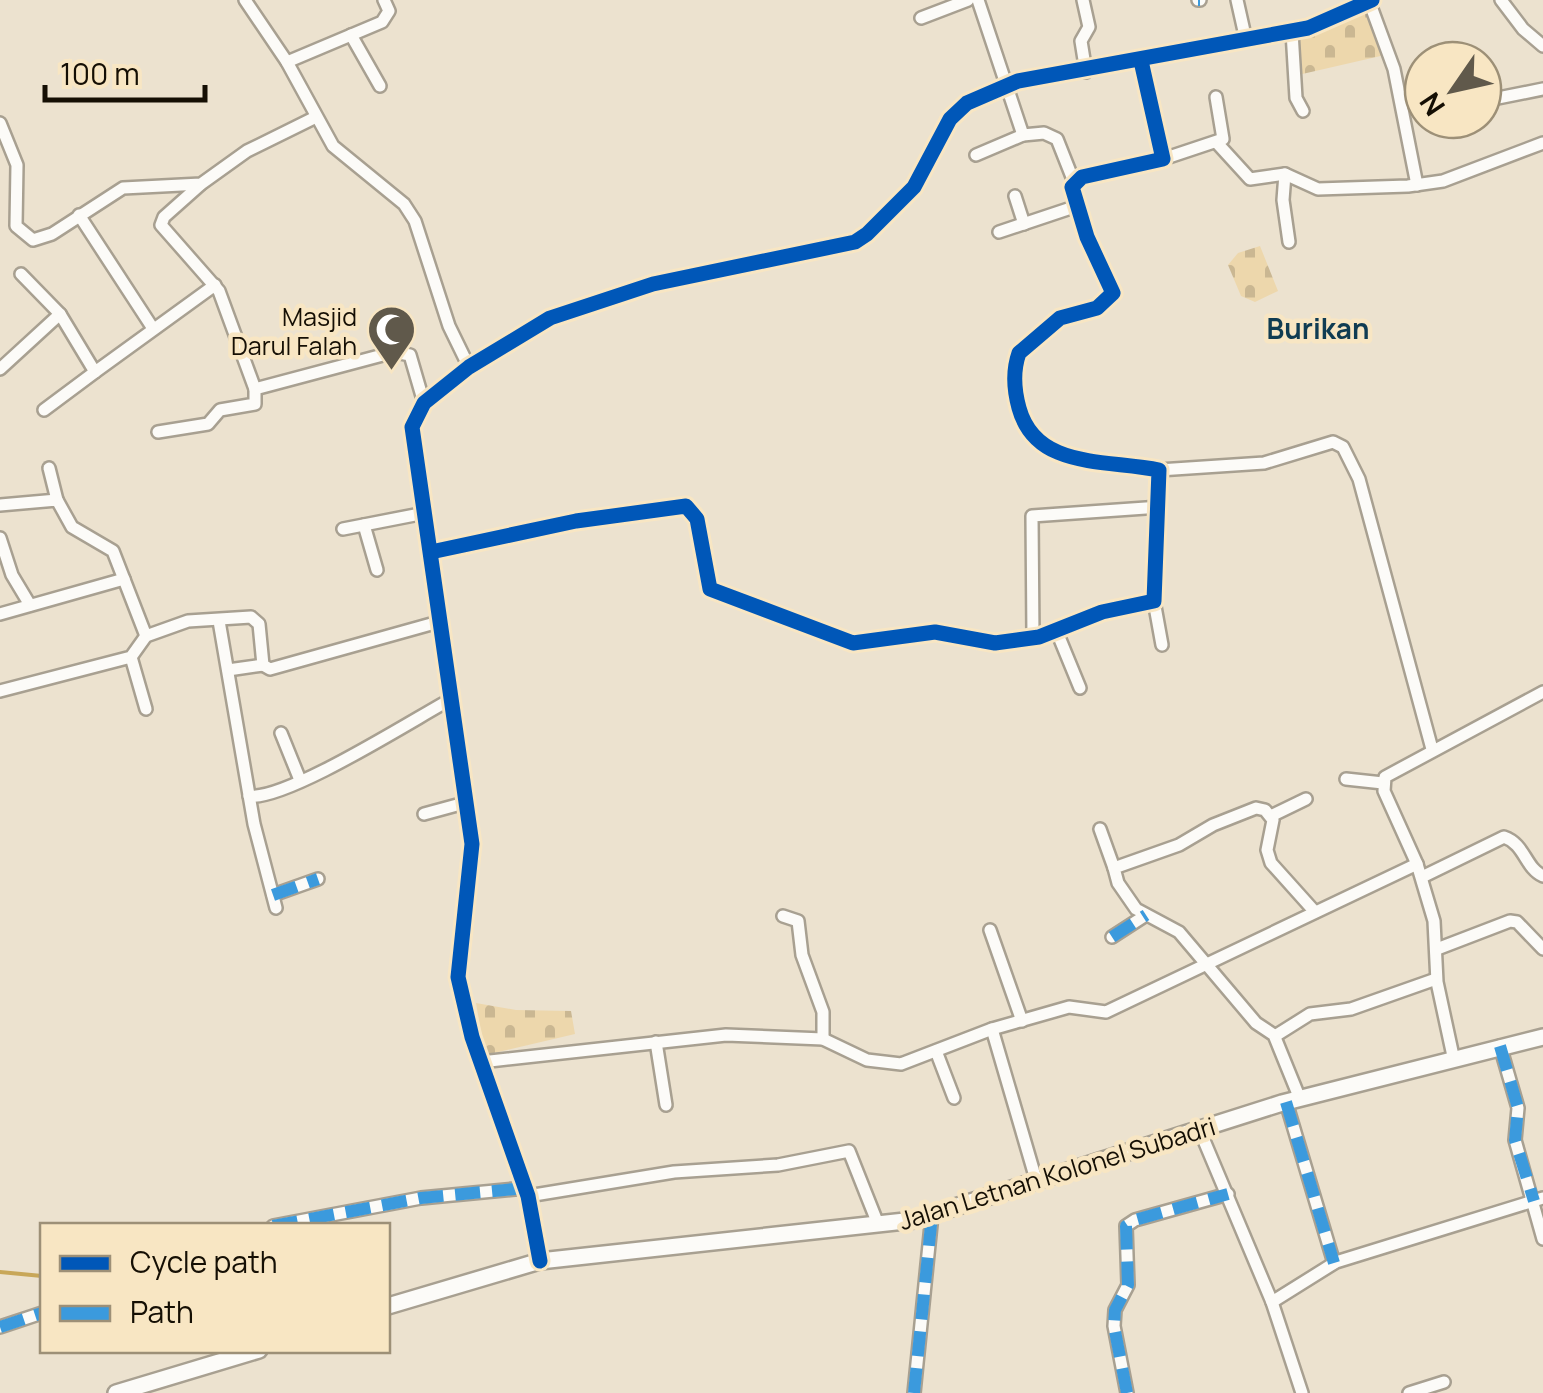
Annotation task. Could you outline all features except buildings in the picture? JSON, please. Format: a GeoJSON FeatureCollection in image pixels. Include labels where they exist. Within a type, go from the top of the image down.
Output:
{"type":"FeatureCollection","features":[{"type":"Feature","properties":{"kind":"main road","name":"Jalan Letnan Kolonel Subadri"},"geometry":{"type":"LineString","coordinates":[[390,1305],[540,1261],[932,1215],[1293,1100],[1454,1056],[1543,1037]]}},
{"type":"Feature","properties":{"kind":"main road"},"geometry":{"type":"LineString","coordinates":[[116,1393],[249,1353]]}},
{"type":"Feature","properties":{"kind":"street"},"geometry":{"type":"LineString","coordinates":[[245,0],[287,62],[333,146],[404,204],[416,221],[449,326],[469,368]]}},
{"type":"Feature","properties":{"kind":"street"},"geometry":{"type":"LineString","coordinates":[[287,62],[387,18],[384,0]]}},
{"type":"Feature","properties":{"kind":"street"},"geometry":{"type":"LineString","coordinates":[[921,18],[940,6],[968,0]]}},
{"type":"Feature","properties":{"kind":"street"},"geometry":{"type":"LineString","coordinates":[[978,0],[1023,135]]}},
{"type":"Feature","properties":{"kind":"street"},"geometry":{"type":"LineString","coordinates":[[1083,0],[1089,30],[1081,41],[1086,72]]}},
{"type":"Feature","properties":{"kind":"street"},"geometry":{"type":"LineString","coordinates":[[1237,0],[1246,40]]}},
{"type":"Feature","properties":{"kind":"street"},"geometry":{"type":"LineString","coordinates":[[1501,0],[1523,29],[1543,46]]}},
{"type":"Feature","properties":{"kind":"street"},"geometry":{"type":"LineString","coordinates":[[540,1261],[526,1192],[481,1062],[458,976],[473,862],[468,802],[412,427],[424,403],[469,368],[550,318],[653,284],[855,242],[898,208],[957,112],[1008,85],[1292,32],[1370,1],[1394,68],[1417,185]]}},
{"type":"Feature","properties":{"kind":"street"},"geometry":{"type":"LineString","coordinates":[[1292,32],[1296,98],[1303,111]]}},
{"type":"Feature","properties":{"kind":"street"},"geometry":{"type":"LineString","coordinates":[[351,35],[380,86]]}},
{"type":"Feature","properties":{"kind":"street"},"geometry":{"type":"LineString","coordinates":[[1141,60],[1164,160]]}},
{"type":"Feature","properties":{"kind":"street"},"geometry":{"type":"LineString","coordinates":[[1503,96],[1543,89]]}},
{"type":"Feature","properties":{"kind":"street"},"geometry":{"type":"LineString","coordinates":[[1216,96],[1224,130],[1218,144]]}},
{"type":"Feature","properties":{"kind":"street"},"geometry":{"type":"LineString","coordinates":[[158,432],[208,424],[220,410],[255,404],[256,389],[215,284],[161,225],[164,217],[201,184],[248,151],[316,117]]}},
{"type":"Feature","properties":{"kind":"street"},"geometry":{"type":"LineString","coordinates":[[0,123],[15,153],[14,218],[21,233],[40,240],[124,188],[201,184]]}},
{"type":"Feature","properties":{"kind":"street"},"geometry":{"type":"LineString","coordinates":[[976,155],[1023,135],[1044,134],[1056,139],[1074,182],[1077,206],[1113,293],[1097,308],[1060,318],[1019,353],[1015,382],[1021,416],[1035,442],[1058,454],[1159,470],[1264,463],[1333,442],[1343,447],[1359,479],[1432,749]]}},
{"type":"Feature","properties":{"kind":"street"},"geometry":{"type":"LineString","coordinates":[[1218,144],[1250,179],[1285,174],[1318,189],[1444,181],[1543,143]]}},
{"type":"Feature","properties":{"kind":"street"},"geometry":{"type":"LineString","coordinates":[[1074,182],[1218,144]]}},
{"type":"Feature","properties":{"kind":"street"},"geometry":{"type":"LineString","coordinates":[[1285,174],[1283,200],[1289,242]]}},
{"type":"Feature","properties":{"kind":"street"},"geometry":{"type":"LineString","coordinates":[[1014,196],[1024,224]]}},
{"type":"Feature","properties":{"kind":"street"},"geometry":{"type":"LineString","coordinates":[[999,232],[1077,206]]}},
{"type":"Feature","properties":{"kind":"street"},"geometry":{"type":"LineString","coordinates":[[81,218],[152,327]]}},
{"type":"Feature","properties":{"kind":"street"},"geometry":{"type":"LineString","coordinates":[[22,274],[60,314],[95,372]]}},
{"type":"Feature","properties":{"kind":"street"},"geometry":{"type":"LineString","coordinates":[[44,410],[215,284]]}},
{"type":"Feature","properties":{"kind":"street"},"geometry":{"type":"LineString","coordinates":[[0,369],[60,314]]}},
{"type":"Feature","properties":{"kind":"street"},"geometry":{"type":"LineString","coordinates":[[256,389],[406,351],[424,403]]}},
{"type":"Feature","properties":{"kind":"street"},"geometry":{"type":"LineString","coordinates":[[49,468],[56,500],[72,527],[113,551],[146,636]]}},
{"type":"Feature","properties":{"kind":"street"},"geometry":{"type":"LineString","coordinates":[[1159,470],[1154,601],[1162,645]]}},
{"type":"Feature","properties":{"kind":"street"},"geometry":{"type":"LineString","coordinates":[[0,504],[56,500]]}},
{"type":"Feature","properties":{"kind":"street"},"geometry":{"type":"LineString","coordinates":[[431,552],[576,521],[686,506],[697,518],[710,589],[853,643],[936,632],[996,643],[1033,638],[1102,612],[1154,601]]}},
{"type":"Feature","properties":{"kind":"street"},"geometry":{"type":"LineString","coordinates":[[1033,638],[1032,516],[1160,508]]}},
{"type":"Feature","properties":{"kind":"street"},"geometry":{"type":"LineString","coordinates":[[343,530],[426,513]]}},
{"type":"Feature","properties":{"kind":"street"},"geometry":{"type":"LineString","coordinates":[[364,525],[377,570]]}},
{"type":"Feature","properties":{"kind":"street"},"geometry":{"type":"LineString","coordinates":[[0,538],[9,568],[30,605]]}},
{"type":"Feature","properties":{"kind":"street"},"geometry":{"type":"LineString","coordinates":[[0,614],[124,579]]}},
{"type":"Feature","properties":{"kind":"street"},"geometry":{"type":"LineString","coordinates":[[0,691],[131,657],[146,636],[198,618],[219,621],[251,617],[259,624],[263,665]]}},
{"type":"Feature","properties":{"kind":"street"},"geometry":{"type":"LineString","coordinates":[[219,621],[249,796],[274,902],[318,880]]}},
{"type":"Feature","properties":{"kind":"street"},"geometry":{"type":"LineString","coordinates":[[228,670],[263,665],[282,667],[442,621]]}},
{"type":"Feature","properties":{"kind":"street"},"geometry":{"type":"LineString","coordinates":[[1057,632],[1080,688]]}},
{"type":"Feature","properties":{"kind":"street"},"geometry":{"type":"LineString","coordinates":[[131,657],[146,709]]}},
{"type":"Feature","properties":{"kind":"street"},"geometry":{"type":"LineString","coordinates":[[1382,783],[1391,772],[1543,692]]}},
{"type":"Feature","properties":{"kind":"street"},"geometry":{"type":"LineString","coordinates":[[249,796],[274,794],[350,759],[453,698]]}},
{"type":"Feature","properties":{"kind":"street"},"geometry":{"type":"LineString","coordinates":[[281,732],[300,780]]}},
{"type":"Feature","properties":{"kind":"street"},"geometry":{"type":"LineString","coordinates":[[1346,780],[1382,783]]}},
{"type":"Feature","properties":{"kind":"street"},"geometry":{"type":"LineString","coordinates":[[1382,783],[1422,877],[1436,949],[1436,978],[1454,1056]]}},
{"type":"Feature","properties":{"kind":"street"},"geometry":{"type":"LineString","coordinates":[[1270,816],[1306,799]]}},
{"type":"Feature","properties":{"kind":"street"},"geometry":{"type":"LineString","coordinates":[[424,814],[468,802]]}},
{"type":"Feature","properties":{"kind":"street"},"geometry":{"type":"LineString","coordinates":[[1114,868],[1179,845],[1213,825],[1256,808],[1270,816],[1274,826],[1267,850],[1271,863],[1315,912]]}},
{"type":"Feature","properties":{"kind":"street"},"geometry":{"type":"LineString","coordinates":[[1100,829],[1124,894],[1146,915],[1179,932],[1256,1023],[1275,1036],[1334,1263]]}},
{"type":"Feature","properties":{"kind":"street"},"geometry":{"type":"LineString","coordinates":[[1422,877],[1504,837],[1514,840],[1543,876]]}},
{"type":"Feature","properties":{"kind":"street"},"geometry":{"type":"LineString","coordinates":[[481,1062],[726,1036],[823,1039],[866,1060],[888,1065],[1076,1005],[1106,1012],[1417,864]]}},
{"type":"Feature","properties":{"kind":"street"},"geometry":{"type":"LineString","coordinates":[[1112,937],[1146,915]]}},
{"type":"Feature","properties":{"kind":"street"},"geometry":{"type":"LineString","coordinates":[[784,916],[798,922],[805,966],[823,1012],[823,1039]]}},
{"type":"Feature","properties":{"kind":"street"},"geometry":{"type":"LineString","coordinates":[[1436,949],[1510,921],[1517,922],[1543,950]]}},
{"type":"Feature","properties":{"kind":"street"},"geometry":{"type":"LineString","coordinates":[[990,930],[1022,1021]]}},
{"type":"Feature","properties":{"kind":"street"},"geometry":{"type":"LineString","coordinates":[[1275,1036],[1310,1014],[1351,1008],[1436,978]]}},
{"type":"Feature","properties":{"kind":"street"},"geometry":{"type":"LineString","coordinates":[[992,1029],[1037,1183]]}},
{"type":"Feature","properties":{"kind":"street"},"geometry":{"type":"LineString","coordinates":[[656,1042],[666,1105]]}},
{"type":"Feature","properties":{"kind":"street"},"geometry":{"type":"LineString","coordinates":[[1500,1046],[1518,1108],[1515,1140],[1538,1199],[1543,1240]]}},
{"type":"Feature","properties":{"kind":"street"},"geometry":{"type":"LineString","coordinates":[[936,1051],[954,1098]]}},
{"type":"Feature","properties":{"kind":"street"},"geometry":{"type":"LineString","coordinates":[[1200,1131],[1272,1302],[1302,1393]]}},
{"type":"Feature","properties":{"kind":"street"},"geometry":{"type":"LineString","coordinates":[[289,1223],[387,1203],[526,1192],[674,1172],[778,1165],[849,1151],[878,1224]]}},
{"type":"Feature","properties":{"kind":"street"},"geometry":{"type":"LineString","coordinates":[[1127,1393],[1114,1326],[1115,1310],[1128,1285],[1126,1226],[1228,1194]]}},
{"type":"Feature","properties":{"kind":"street"},"geometry":{"type":"LineString","coordinates":[[1272,1302],[1334,1263],[1538,1199]]}},
{"type":"Feature","properties":{"kind":"street"},"geometry":{"type":"LineString","coordinates":[[914,1393],[932,1215]]}},
{"type":"Feature","properties":{"kind":"street"},"geometry":{"type":"LineString","coordinates":[[0,1327],[40,1314]]}},
{"type":"Feature","properties":{"kind":"street"},"geometry":{"type":"LineString","coordinates":[[1409,1393],[1444,1382]]}},
{"type":"Feature","properties":{"kind":"green space"},"geometry":{"type":"Polygon","coordinates":[[[1367,12],[1385,55],[1298,75],[1295,42],[1367,12]]]}},
{"type":"Feature","properties":{"kind":"green space"},"geometry":{"type":"Polygon","coordinates":[[[1260,246],[1278,291],[1255,302],[1241,296],[1228,265],[1238,253],[1260,246]]]}},
{"type":"Feature","properties":{"kind":"green space"},"geometry":{"type":"Polygon","coordinates":[[[476,1003],[516,1010],[571,1011],[575,1034],[485,1055],[476,1003]]]}},
{"type":"Feature","properties":{"kind":"waterway"},"geometry":{"type":"LineString","coordinates":[[0,1272],[40,1276]]}},
{"type":"Feature","properties":{"kind":"marked path"},"geometry":{"type":"LineString","coordinates":[[273,895],[318,879]]}},
{"type":"Feature","properties":{"kind":"marked path"},"geometry":{"type":"LineString","coordinates":[[1112,937],[1146,915]]}},
{"type":"Feature","properties":{"kind":"marked path"},"geometry":{"type":"LineString","coordinates":[[1500,1046],[1518,1108],[1515,1140],[1534,1201]]}},
{"type":"Feature","properties":{"kind":"marked path"},"geometry":{"type":"LineString","coordinates":[[1286,1102],[1334,1263]]}},
{"type":"Feature","properties":{"kind":"marked path"},"geometry":{"type":"LineString","coordinates":[[289,1223],[421,1198],[525,1188]]}},
{"type":"Feature","properties":{"kind":"marked path"},"geometry":{"type":"LineString","coordinates":[[1127,1393],[1114,1326],[1115,1310],[1128,1285],[1126,1226],[1135,1220],[1228,1194]]}},
{"type":"Feature","properties":{"kind":"marked path"},"geometry":{"type":"LineString","coordinates":[[914,1393],[932,1215]]}},
{"type":"Feature","properties":{"kind":"marked path"},"geometry":{"type":"LineString","coordinates":[[0,1327],[40,1314]]}},
{"type":"Feature","properties":{"kind":"cycle path"},"geometry":{"type":"LineString","coordinates":[[540,1261],[528,1196],[472,1037],[458,977],[472,844],[412,427],[424,403],[469,367],[550,318],[653,284],[855,242],[914,187],[950,119],[967,103],[1018,81],[1308,28],[1372,0]]}},
{"type":"Feature","properties":{"kind":"cycle path"},"geometry":{"type":"LineString","coordinates":[[431,552],[576,521],[686,506],[697,519],[710,589],[853,643],[935,632],[995,643],[1039,637],[1102,612],[1154,601],[1159,470],[1096,462],[1057,452],[1028,428],[1019,408],[1015,380],[1019,353],[1060,318],[1097,308],[1113,293],[1087,237],[1072,187],[1082,177],[1163,159],[1141,61]]}},
{"type":"Feature","properties":{"kind":"place","name":"Masjid Darul Falah"},"geometry":{"type":"Point","coordinates":[392,372]}},
{"type":"Feature","properties":{"kind":"district","name":"Burikan"},"geometry":{"type":"Point","coordinates":[1318,328]}}]}
